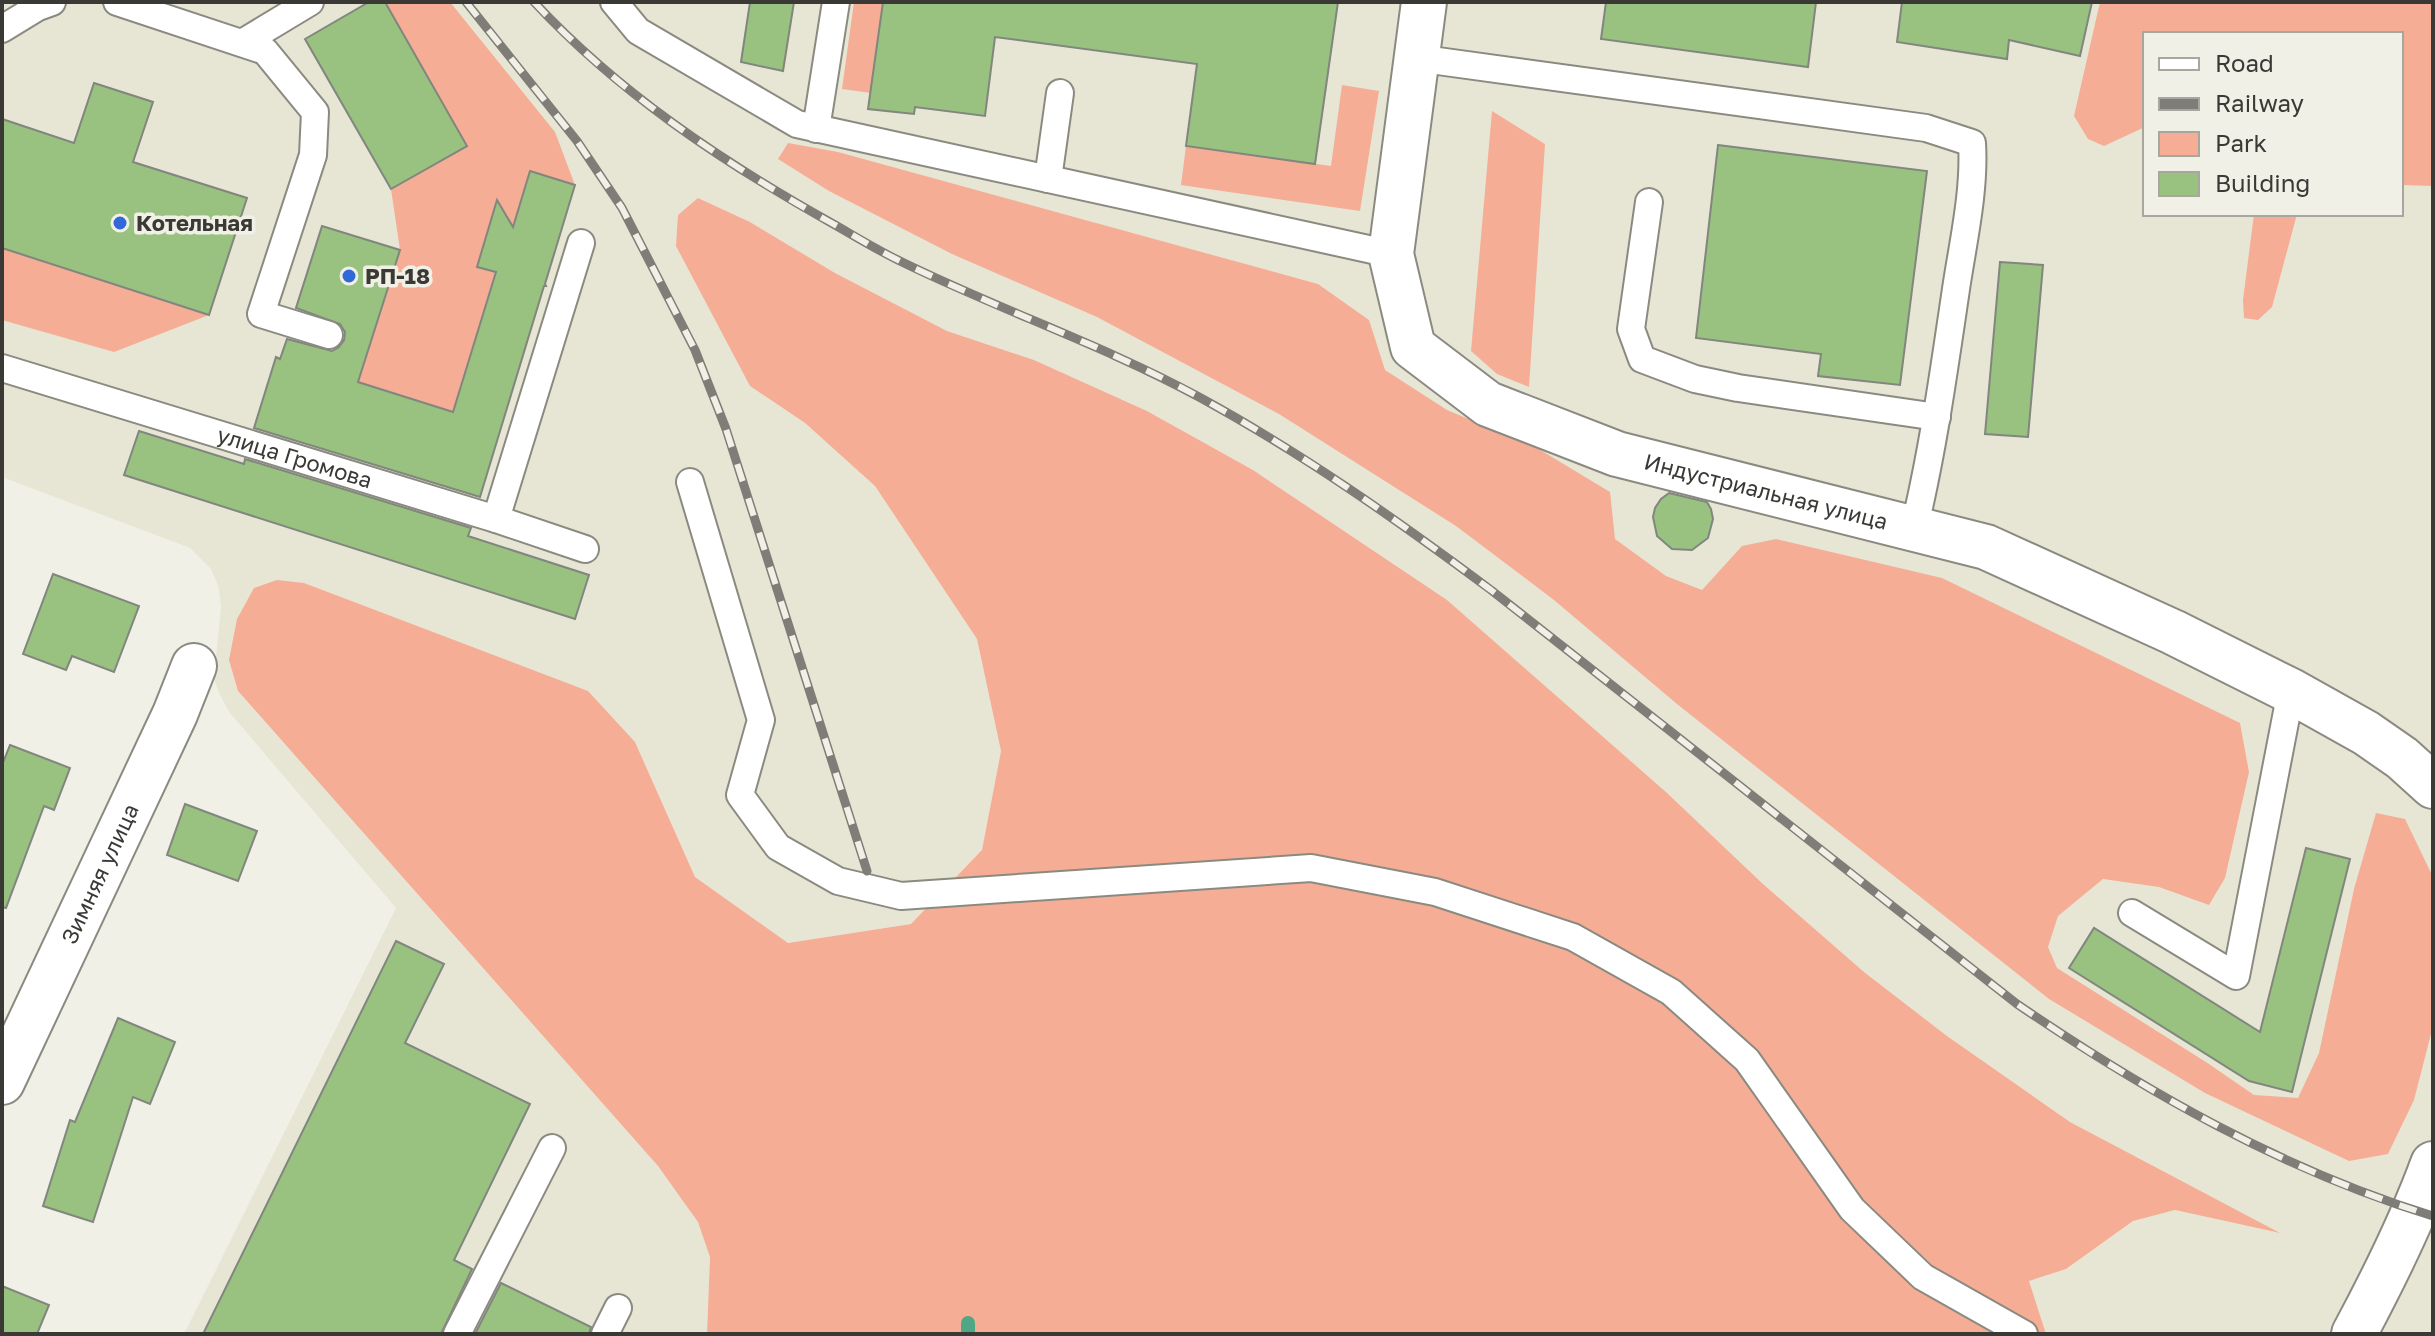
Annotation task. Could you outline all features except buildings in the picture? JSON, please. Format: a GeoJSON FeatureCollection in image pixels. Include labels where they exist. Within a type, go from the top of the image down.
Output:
{"type":"FeatureCollection","features":[{"type":"Feature","properties":{"kind":"street","name":"Индустриальная улица"},"geometry":{"type":"LineString","coordinates":[[1424,2],[1391,254],[1413,347],[1488,404],[1617,454],[1986,547],[2173,632],[2291,691],[2366,733],[2402,758],[2433,786]]}},
{"type":"Feature","properties":{"kind":"street","name":"Зимняя улица"},"geometry":{"type":"LineString","coordinates":[[2,1082],[175,714],[194,666]]}},
{"type":"Feature","properties":{"kind":"street"},"geometry":{"type":"LineString","coordinates":[[2354,1334],[2394,1259],[2433,1164]]}},
{"type":"Feature","properties":{"kind":"lane"},"geometry":{"type":"LineString","coordinates":[[2,29],[52,2]]}},
{"type":"Feature","properties":{"kind":"lane"},"geometry":{"type":"LineString","coordinates":[[117,2],[265,51],[315,112],[313,155],[261,314],[329,335]]}},
{"type":"Feature","properties":{"kind":"lane"},"geometry":{"type":"LineString","coordinates":[[242,43],[310,2]]}},
{"type":"Feature","properties":{"kind":"lane"},"geometry":{"type":"LineString","coordinates":[[614,2],[638,31],[797,124],[1391,254]]}},
{"type":"Feature","properties":{"kind":"lane"},"geometry":{"type":"LineString","coordinates":[[816,129],[836,2]]}},
{"type":"Feature","properties":{"kind":"lane"},"geometry":{"type":"LineString","coordinates":[[1416,58],[1926,128],[1972,143],[1969,195],[1937,417],[1914,529]]}},
{"type":"Feature","properties":{"kind":"lane"},"geometry":{"type":"LineString","coordinates":[[1048,179],[1060,93]]}},
{"type":"Feature","properties":{"kind":"lane"},"geometry":{"type":"LineString","coordinates":[[1649,202],[1631,329],[1642,359],[1695,379],[1738,388],[1937,417]]}},
{"type":"Feature","properties":{"kind":"lane"},"geometry":{"type":"LineString","coordinates":[[496,519],[581,243]]}},
{"type":"Feature","properties":{"kind":"lane","name":"улица Громова"},"geometry":{"type":"LineString","coordinates":[[2,368],[585,549]]}},
{"type":"Feature","properties":{"kind":"lane"},"geometry":{"type":"LineString","coordinates":[[690,482],[761,720],[740,795],[778,847],[838,881],[901,896],[1311,868],[1435,892],[1573,937],[1671,992],[1747,1060],[1852,1209],[1923,1277],[2024,1334]]}},
{"type":"Feature","properties":{"kind":"lane"},"geometry":{"type":"LineString","coordinates":[[2132,913],[2236,976],[2291,691]]}},
{"type":"Feature","properties":{"kind":"lane"},"geometry":{"type":"LineString","coordinates":[[457,1334],[552,1148]]}},
{"type":"Feature","properties":{"kind":"lane"},"geometry":{"type":"LineString","coordinates":[[605,1334],[618,1308]]}},
{"type":"Feature","properties":{"kind":"shaded area"},"geometry":{"type":"Polygon","coordinates":[[[2,2],[2433,2],[2433,1334],[2046,1334],[2029,1281],[2066,1269],[2133,1221],[2175,1210],[2275,1232],[2070,1122],[1947,1036],[1864,972],[1763,884],[1666,792],[1447,600],[1253,470],[1147,411],[1034,360],[947,331],[835,273],[750,222],[698,198],[750,386],[805,423],[875,486],[977,639],[1001,751],[982,851],[911,924],[788,943],[695,877],[635,742],[238,691],[658,1166],[699,1222],[710,1257],[707,1334],[184,1334],[396,908],[230,713],[214,679],[221,606],[218,585],[211,569],[190,548],[2,477],[2,2]]]}},
{"type":"Feature","properties":{"kind":"green space"},"geometry":{"type":"Polygon","coordinates":[[[385,2],[450,2],[555,132],[575,185],[530,171],[513,225],[492,219],[477,267],[496,272],[453,412],[333,374],[350,318],[400,250],[391,189],[467,146],[385,2]]]}},
{"type":"Feature","properties":{"kind":"green space"},"geometry":{"type":"Polygon","coordinates":[[[854,2],[883,2],[871,93],[842,89],[854,2]]]}},
{"type":"Feature","properties":{"kind":"green space"},"geometry":{"type":"Polygon","coordinates":[[[2100,2],[2433,2],[2433,186],[2403,185],[2403,32],[2143,32],[2143,128],[2104,146],[2088,139],[2074,116],[2100,2]]]}},
{"type":"Feature","properties":{"kind":"green space"},"geometry":{"type":"Polygon","coordinates":[[[1342,85],[1379,91],[1360,211],[1181,185],[1186,146],[1331,166],[1342,85]]]}},
{"type":"Feature","properties":{"kind":"green space"},"geometry":{"type":"Polygon","coordinates":[[[1492,111],[1545,144],[1529,387],[1497,374],[1471,351],[1492,111]]]}},
{"type":"Feature","properties":{"kind":"green space"},"geometry":{"type":"Polygon","coordinates":[[[788,143],[838,152],[1318,284],[1369,320],[1385,370],[1447,410],[1537,448],[1610,492],[1615,539],[1666,576],[1702,590],[1742,546],[1776,539],[1942,578],[2240,723],[2249,772],[2225,878],[2209,905],[2159,887],[2103,879],[2058,916],[2048,947],[2057,968],[2254,1095],[2298,1098],[2319,1053],[2354,889],[2376,813],[2405,819],[2433,877],[2433,1026],[2414,1100],[2388,1154],[2349,1161],[2205,1093],[2049,999],[1677,704],[1554,600],[1456,526],[1279,414],[1097,317],[952,254],[829,191],[778,159],[788,143]]]}},
{"type":"Feature","properties":{"kind":"green space"},"geometry":{"type":"Polygon","coordinates":[[[698,198],[750,222],[835,273],[947,331],[1034,360],[1147,411],[1253,470],[1447,600],[1666,792],[1763,884],[1864,972],[1947,1036],[2070,1122],[2280,1233],[2175,1210],[2133,1221],[2066,1269],[2029,1281],[2046,1334],[707,1334],[710,1257],[698,1222],[658,1166],[238,691],[229,660],[237,619],[254,588],[277,580],[304,583],[588,691],[635,742],[695,877],[788,943],[911,924],[982,850],[1001,751],[977,639],[875,486],[805,423],[750,386],[676,246],[678,215],[698,198]]]}},
{"type":"Feature","properties":{"kind":"green space"},"geometry":{"type":"Polygon","coordinates":[[[2254,216],[2296,216],[2272,307],[2258,320],[2244,318],[2243,300],[2254,216]]]}},
{"type":"Feature","properties":{"kind":"green space"},"geometry":{"type":"Polygon","coordinates":[[[2,248],[209,315],[114,352],[2,320],[2,248]]]}},
{"type":"Feature","properties":{"kind":"waterway"},"geometry":{"type":"LineString","coordinates":[[968,1323],[968,1334]]}},
{"type":"Feature","properties":{"kind":"railway"},"geometry":{"type":"LineString","coordinates":[[466,2],[577,141],[622,208],[695,350],[726,429],[867,871]]}},
{"type":"Feature","properties":{"kind":"railway"},"geometry":{"type":"LineString","coordinates":[[534,2],[600,66],[672,123],[788,198],[902,262],[1163,378],[1275,441],[1348,488],[1491,590],[2017,1004],[2115,1068],[2269,1152],[2323,1176],[2433,1216]]}},
{"type":"Feature","properties":{"kind":"place","name":"Котельная"},"geometry":{"type":"Point","coordinates":[120,223]}},
{"type":"Feature","properties":{"kind":"place","name":"РП-18"},"geometry":{"type":"Point","coordinates":[349,276]}}]}
